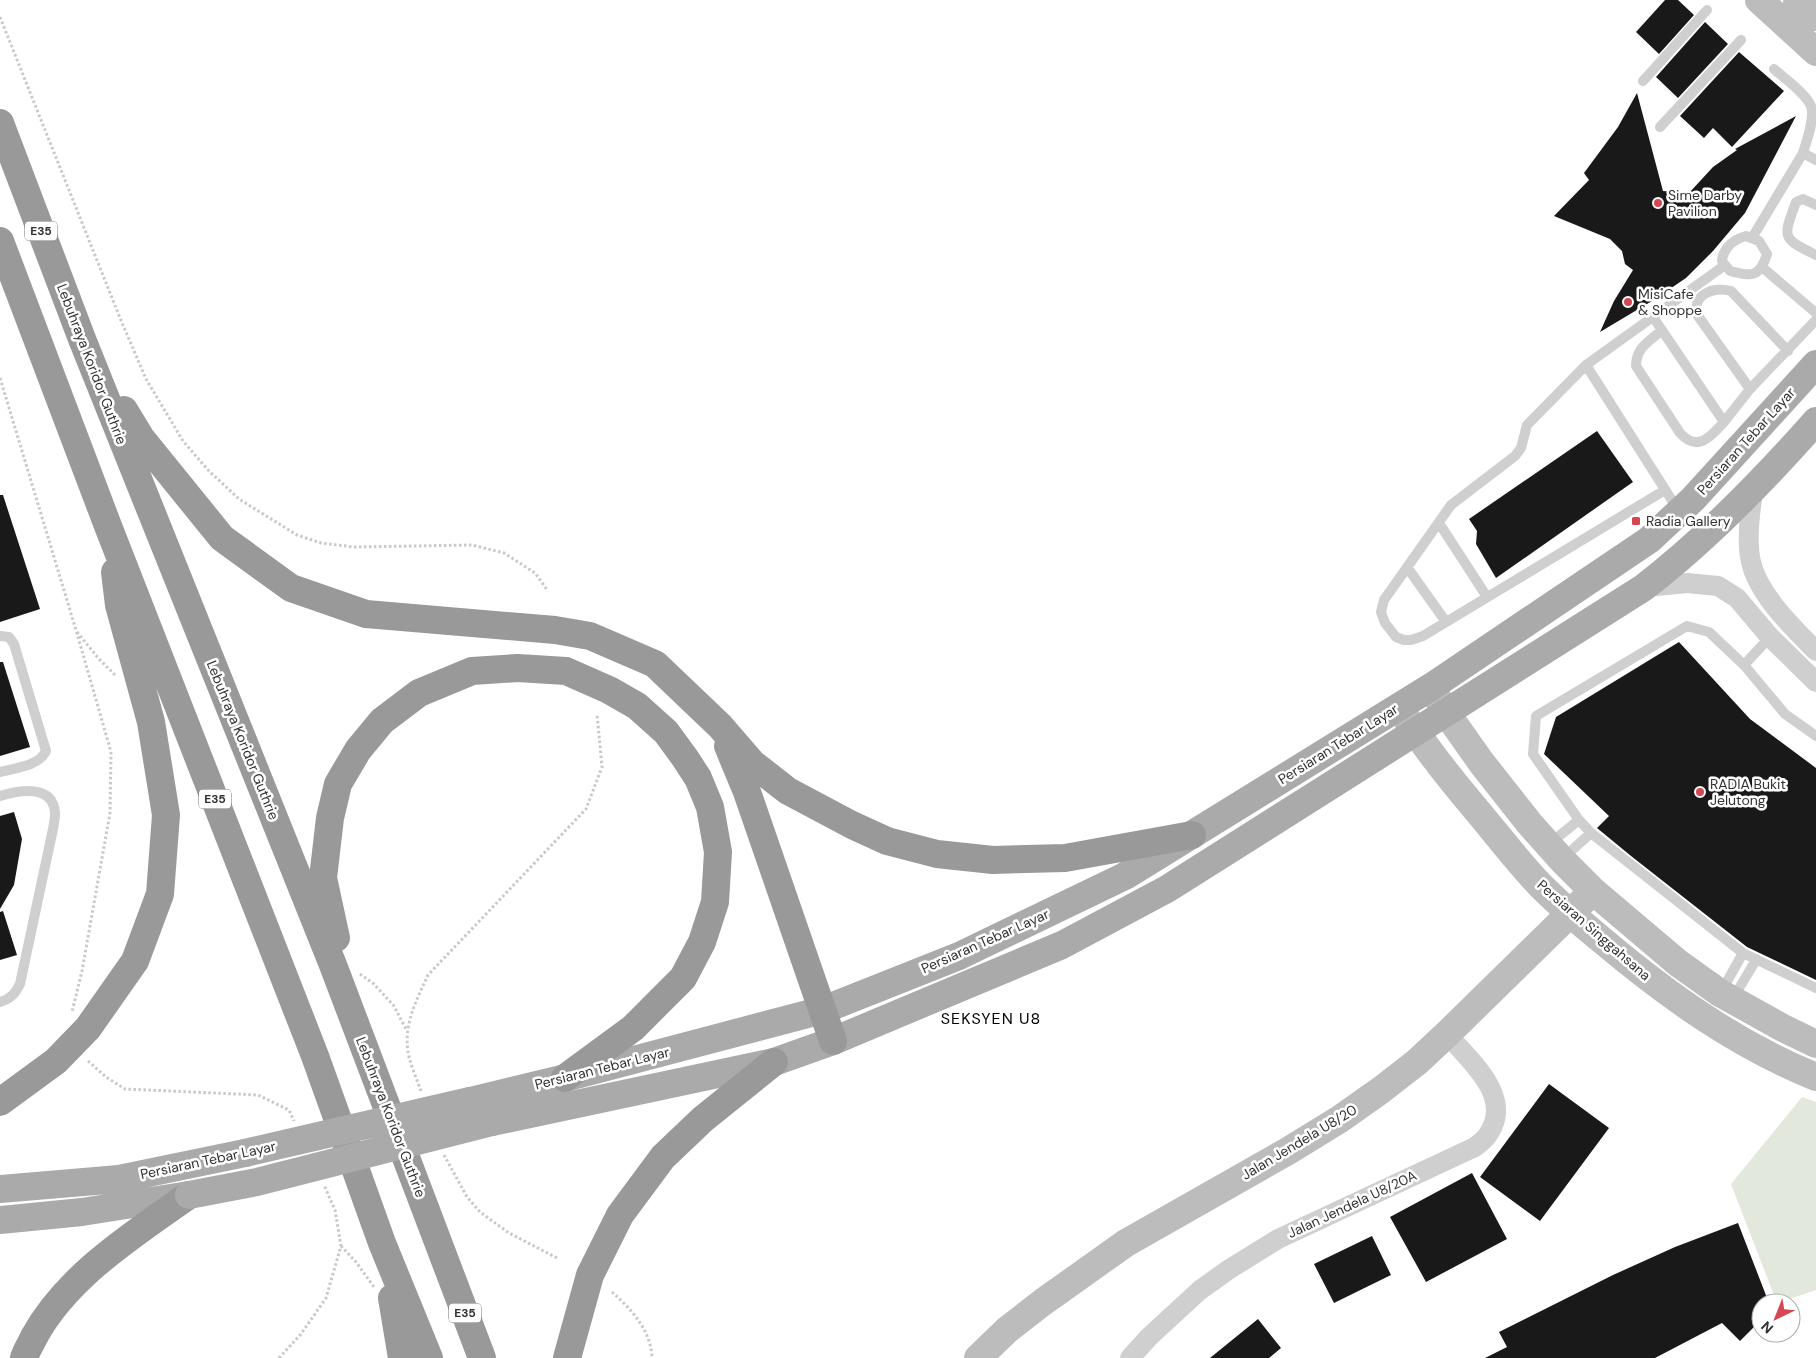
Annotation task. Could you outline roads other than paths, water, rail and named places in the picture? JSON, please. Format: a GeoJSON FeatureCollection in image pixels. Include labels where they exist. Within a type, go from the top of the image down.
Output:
{"type":"FeatureCollection","features":[{"type":"Feature","properties":{"kind":"highway","name":"Lebuhraya Koridor Guthrie"},"geometry":{"type":"LineString","coordinates":[[0,123],[82,339],[333,965],[482,1358]]}},
{"type":"Feature","properties":{"kind":"highway","name":"E35"},"geometry":{"type":"LineString","coordinates":[[0,241],[108,526],[315,1056],[382,1243],[428,1358]]}},
{"type":"Feature","properties":{"kind":"highway"},"geometry":{"type":"LineString","coordinates":[[82,339],[141,438],[222,538],[291,588],[366,614],[555,630],[590,636],[655,664],[720,726],[752,763],[788,791],[852,826],[887,841],[937,854],[994,860],[1065,858],[1192,835]]}},
{"type":"Feature","properties":{"kind":"highway"},"geometry":{"type":"LineString","coordinates":[[0,1102],[56,1061],[88,1028],[135,961],[160,894],[166,815],[151,722],[119,605],[108,526]]}},
{"type":"Feature","properties":{"kind":"highway"},"geometry":{"type":"LineString","coordinates":[[333,965],[336,936],[323,878],[330,818],[338,784],[358,750],[382,721],[419,693],[472,671],[518,668],[566,671],[609,690],[637,706],[666,732],[698,778],[710,807],[718,852],[715,902],[702,942],[683,978],[633,1028],[565,1078]]}},
{"type":"Feature","properties":{"kind":"highway"},"geometry":{"type":"LineString","coordinates":[[720,726],[747,792],[833,1041]]}},
{"type":"Feature","properties":{"kind":"highway"},"geometry":{"type":"LineString","coordinates":[[567,1358],[590,1275],[620,1215],[663,1157],[703,1118],[774,1062]]}},
{"type":"Feature","properties":{"kind":"highway"},"geometry":{"type":"LineString","coordinates":[[24,1358],[40,1326],[65,1294],[126,1240],[190,1195]]}},
{"type":"Feature","properties":{"kind":"highway"},"geometry":{"type":"LineString","coordinates":[[382,1243],[402,1358]]}},
{"type":"Feature","properties":{"kind":"main road","name":"Persiaran Tebar Layar"},"geometry":{"type":"LineString","coordinates":[[0,1188],[119,1179],[245,1154],[565,1078],[823,1010],[968,951],[1125,876],[1431,687],[1649,540],[1680,512],[1816,364]]}},
{"type":"Feature","properties":{"kind":"main road","name":"Persiaran Tebar Layar"},"geometry":{"type":"LineString","coordinates":[[0,1220],[82,1212],[190,1195],[256,1182],[492,1122],[774,1062],[833,1041],[1062,945],[1167,888],[1445,711],[1643,588],[1679,560],[1754,488],[1816,421]]}},
{"type":"Feature","properties":{"kind":"street"},"geometry":{"type":"LineString","coordinates":[[1759,0],[1816,52]]}},
{"type":"Feature","properties":{"kind":"street"},"geometry":{"type":"LineString","coordinates":[[1797,0],[1816,17]]}},
{"type":"Feature","properties":{"kind":"street"},"geometry":{"type":"LineString","coordinates":[[1754,488],[1750,516],[1750,560],[1755,576],[1768,597],[1816,651]]}},
{"type":"Feature","properties":{"kind":"street"},"geometry":{"type":"LineString","coordinates":[[1643,588],[1687,583],[1718,586],[1737,598],[1770,637],[1816,682]]}},
{"type":"Feature","properties":{"kind":"street","name":"Persiaran Singgahsana"},"geometry":{"type":"LineString","coordinates":[[1431,687],[1445,711],[1481,762],[1529,823],[1593,891],[1678,963],[1726,997],[1816,1044]]}},
{"type":"Feature","properties":{"kind":"street","name":"Persiaran Singgahsana"},"geometry":{"type":"LineString","coordinates":[[1399,707],[1414,732],[1512,853],[1540,885],[1570,913],[1636,969],[1694,1012],[1764,1053],[1816,1077]]}},
{"type":"Feature","properties":{"kind":"street","name":"Jalan Jendela U8/20"},"geometry":{"type":"LineString","coordinates":[[978,1358],[1008,1330],[1080,1274],[1126,1243],[1340,1120],[1417,1062],[1593,891]]}},
{"type":"Feature","properties":{"kind":"street","name":"Jalan Jendela U8/20A"},"geometry":{"type":"LineString","coordinates":[[1130,1358],[1171,1315],[1200,1290],[1228,1270],[1278,1239],[1475,1147],[1488,1135],[1496,1121],[1496,1102],[1489,1083],[1447,1034]]}},
{"type":"Feature","properties":{"kind":"lane"},"geometry":{"type":"LineString","coordinates":[[1643,82],[1707,10]]}},
{"type":"Feature","properties":{"kind":"lane"},"geometry":{"type":"LineString","coordinates":[[1660,127],[1741,40]]}},
{"type":"Feature","properties":{"kind":"lane"},"geometry":{"type":"LineString","coordinates":[[1752,238],[1803,153],[1810,128],[1812,109],[1808,100],[1774,69]]}},
{"type":"Feature","properties":{"kind":"lane"},"geometry":{"type":"LineString","coordinates":[[1803,153],[1816,160]]}},
{"type":"Feature","properties":{"kind":"lane"},"geometry":{"type":"LineString","coordinates":[[1816,205],[1803,199],[1796,202],[1787,228],[1788,236],[1792,243],[1816,255]]}},
{"type":"Feature","properties":{"kind":"lane"},"geometry":{"type":"LineString","coordinates":[[1746,236],[1759,241],[1767,254],[1763,268],[1758,272],[1742,274],[1730,271],[1725,265],[1722,261],[1723,253],[1738,238],[1746,236]]}},
{"type":"Feature","properties":{"kind":"lane"},"geometry":{"type":"LineString","coordinates":[[1665,490],[1423,636],[1404,640],[1396,638],[1385,623],[1381,612],[1384,600],[1451,505],[1515,456],[1521,448],[1527,425],[1586,365],[1725,265]]}},
{"type":"Feature","properties":{"kind":"lane"},"geometry":{"type":"LineString","coordinates":[[1763,268],[1816,313]]}},
{"type":"Feature","properties":{"kind":"lane"},"geometry":{"type":"LineString","coordinates":[[1750,389],[1698,316],[1696,306],[1703,295],[1714,290],[1731,291],[1788,351]]}},
{"type":"Feature","properties":{"kind":"lane"},"geometry":{"type":"LineString","coordinates":[[1653,316],[1724,422]]}},
{"type":"Feature","properties":{"kind":"lane"},"geometry":{"type":"LineString","coordinates":[[1662,330],[1640,350],[1636,357],[1636,366],[1686,441],[1694,442],[1707,440],[1750,389],[1816,320]]}},
{"type":"Feature","properties":{"kind":"lane"},"geometry":{"type":"LineString","coordinates":[[1586,365],[1680,512]]}},
{"type":"Feature","properties":{"kind":"lane"},"geometry":{"type":"LineString","coordinates":[[1439,523],[1487,597]]}},
{"type":"Feature","properties":{"kind":"lane"},"geometry":{"type":"LineString","coordinates":[[1407,567],[1446,622]]}},
{"type":"Feature","properties":{"kind":"lane"},"geometry":{"type":"LineString","coordinates":[[1816,736],[1785,714],[1744,665],[1709,632],[1687,626],[1536,716],[1533,754],[1579,820],[1591,833],[1743,953],[1816,988]]}},
{"type":"Feature","properties":{"kind":"lane"},"geometry":{"type":"LineString","coordinates":[[0,636],[9,638],[14,644],[46,751],[44,757],[36,762],[0,772]]}},
{"type":"Feature","properties":{"kind":"lane"},"geometry":{"type":"LineString","coordinates":[[1744,665],[1770,637]]}},
{"type":"Feature","properties":{"kind":"lane"},"geometry":{"type":"LineString","coordinates":[[0,796],[15,791],[38,792],[50,798],[55,814],[20,984],[12,996],[0,1002]]}},
{"type":"Feature","properties":{"kind":"lane"},"geometry":{"type":"LineString","coordinates":[[1555,852],[1579,820]]}},
{"type":"Feature","properties":{"kind":"lane"},"geometry":{"type":"LineString","coordinates":[[1555,852],[1591,833]]}},
{"type":"Feature","properties":{"kind":"lane"},"geometry":{"type":"LineString","coordinates":[[1726,997],[1743,953]]}},
{"type":"Feature","properties":{"kind":"lane"},"geometry":{"type":"LineString","coordinates":[[1726,997],[1756,960]]}},
{"type":"Feature","properties":{"kind":"place","name":"Sime Darby Pavilion"},"geometry":{"type":"Point","coordinates":[1658,203]}},
{"type":"Feature","properties":{"kind":"place","name":"MisiCafe & Shoppe"},"geometry":{"type":"Point","coordinates":[1628,302]}},
{"type":"Feature","properties":{"kind":"place","name":"Radia Gallery"},"geometry":{"type":"Point","coordinates":[1636,521]}},
{"type":"Feature","properties":{"kind":"place","name":"RADIA Bukit Jelutong"},"geometry":{"type":"Point","coordinates":[1700,792]}},
{"type":"Feature","properties":{"kind":"district","name":"SEKSYEN U8"},"geometry":{"type":"Point","coordinates":[991,1018]}}]}
